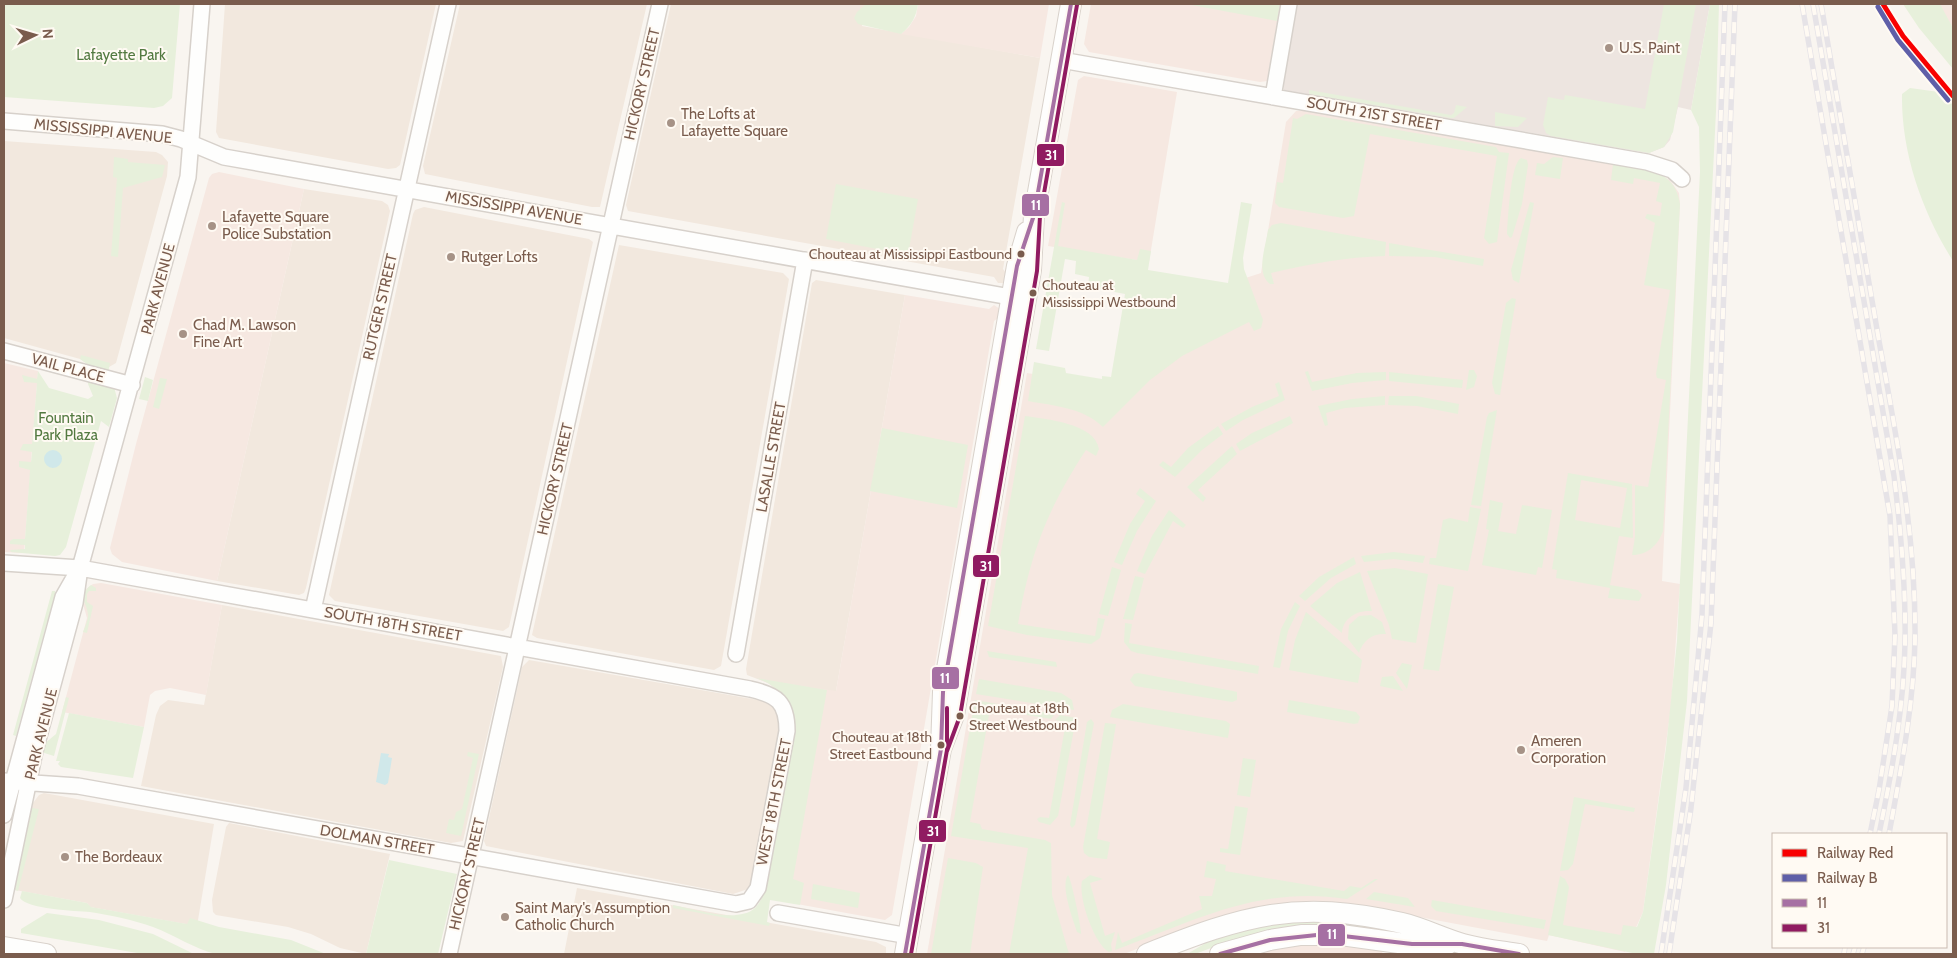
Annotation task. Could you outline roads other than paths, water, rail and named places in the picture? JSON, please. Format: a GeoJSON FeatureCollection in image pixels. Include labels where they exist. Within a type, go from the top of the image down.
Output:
{"type":"FeatureCollection","features":[{"type":"Feature","properties":{"kind":"main road"},"geometry":{"type":"LineString","coordinates":[[907,945],[941,749],[954,715],[1019,298],[1033,255],[1034,215],[1071,4]]}},
{"type":"Feature","properties":{"kind":"main road"},"geometry":{"type":"LineString","coordinates":[[1147,954],[1221,925],[1291,911],[1334,912],[1402,923],[1462,944],[1519,954]]}},
{"type":"Feature","properties":{"kind":"main road"},"geometry":{"type":"LineString","coordinates":[[1220,954],[1253,944],[1301,935],[1341,935],[1398,949],[1462,944]]}},
{"type":"Feature","properties":{"kind":"main road"},"geometry":{"type":"LineString","coordinates":[[4,947],[46,954]]}},
{"type":"Feature","properties":{"kind":"street","name":"PARK AVENUE"},"geometry":{"type":"LineString","coordinates":[[4,900],[29,781],[75,603],[80,568],[186,186],[192,144],[202,4]]}},
{"type":"Feature","properties":{"kind":"street","name":"RUTGER STREET"},"geometry":{"type":"LineString","coordinates":[[313,610],[448,4]]}},
{"type":"Feature","properties":{"kind":"street","name":"HICKORY STREET"},"geometry":{"type":"LineString","coordinates":[[449,954],[660,4]]}},
{"type":"Feature","properties":{"kind":"street"},"geometry":{"type":"LineString","coordinates":[[1273,97],[1289,4]]}},
{"type":"Feature","properties":{"kind":"street","name":"SOUTH 21ST STREET"},"geometry":{"type":"LineString","coordinates":[[1061,60],[1647,162],[1666,167],[1682,179]]}},
{"type":"Feature","properties":{"kind":"street","name":"MISSISSIPPI AVENUE"},"geometry":{"type":"LineString","coordinates":[[4,122],[162,134],[224,157],[1019,298]]}},
{"type":"Feature","properties":{"kind":"street","name":"LASALLE STREET"},"geometry":{"type":"LineString","coordinates":[[736,654],[805,260]]}},
{"type":"Feature","properties":{"kind":"street","name":"VAIL PLACE"},"geometry":{"type":"LineString","coordinates":[[4,351],[132,385]]}},
{"type":"Feature","properties":{"kind":"street","name":"SOUTH 18TH STREET"},"geometry":{"type":"LineString","coordinates":[[4,563],[80,568],[750,689],[762,692],[779,701]]}},
{"type":"Feature","properties":{"kind":"street","name":"PARK AVENUE"},"geometry":{"type":"LineString","coordinates":[[4,815],[8,781],[63,597],[80,568]]}},
{"type":"Feature","properties":{"kind":"street","name":"WEST 18TH STREET"},"geometry":{"type":"LineString","coordinates":[[749,901],[758,888],[787,731],[785,709],[779,701]]}},
{"type":"Feature","properties":{"kind":"street","name":"DOLMAN STREET"},"geometry":{"type":"LineString","coordinates":[[8,781],[78,786],[728,904],[749,901]]}},
{"type":"Feature","properties":{"kind":"street"},"geometry":{"type":"LineString","coordinates":[[778,913],[907,945]]}},
{"type":"Feature","properties":{"kind":"street"},"geometry":{"type":"LineString","coordinates":[[1398,949],[1402,923]]}},
{"type":"Feature","properties":{"kind":"water"},"geometry":{"type":"Polygon","coordinates":[[[49,450],[57,450],[62,455],[60,466],[49,468],[44,463],[44,455],[49,450]]]}},
{"type":"Feature","properties":{"kind":"water"},"geometry":{"type":"Polygon","coordinates":[[[381,753],[389,754],[388,757],[392,758],[388,783],[385,785],[376,782],[381,753]]]}},
{"type":"Feature","properties":{"kind":"railway"},"geometry":{"type":"LineString","coordinates":[[1661,954],[1686,788],[1702,615],[1725,4]]}},
{"type":"Feature","properties":{"kind":"railway"},"geometry":{"type":"LineString","coordinates":[[1669,954],[1691,808],[1711,623],[1735,4]]}},
{"type":"Feature","properties":{"kind":"railway"},"geometry":{"type":"LineString","coordinates":[[1802,4],[1890,516],[1895,635],[1892,706],[1870,833]]}},
{"type":"Feature","properties":{"kind":"railway"},"geometry":{"type":"LineString","coordinates":[[1813,4],[1894,476],[1899,518],[1905,601],[1904,667],[1893,763],[1879,833]]}},
{"type":"Feature","properties":{"kind":"railway"},"geometry":{"type":"LineString","coordinates":[[1821,4],[1899,451],[1909,525],[1914,600],[1914,663],[1906,736],[1889,833]]}},
{"type":"Feature","properties":{"kind":"railway"},"geometry":{"type":"LineString","coordinates":[[1844,954],[1845,948]]}},
{"type":"Feature","properties":{"kind":"railway"},"geometry":{"type":"LineString","coordinates":[[1853,954],[1855,948]]}},
{"type":"Feature","properties":{"kind":"railway"},"geometry":{"type":"LineString","coordinates":[[1862,954],[1864,948]]}},
{"type":"Feature","properties":{"kind":"rail line","name":"Red"},"geometry":{"type":"LineString","coordinates":[[1883,4],[1903,36],[1953,96]]}},
{"type":"Feature","properties":{"kind":"rail line","name":"B"},"geometry":{"type":"LineString","coordinates":[[1878,7],[1898,40],[1948,100]]}},
{"type":"Feature","properties":{"kind":"place","name":"U.S. Paint"},"geometry":{"type":"Point","coordinates":[1609,48]}},
{"type":"Feature","properties":{"kind":"place","name":"The Lofts at Lafayette Square"},"geometry":{"type":"Point","coordinates":[671,123]}},
{"type":"Feature","properties":{"kind":"place","name":"Lafayette Square Police Substation"},"geometry":{"type":"Point","coordinates":[212,226]}},
{"type":"Feature","properties":{"kind":"place","name":"Chouteau at Mississippi Eastbound"},"geometry":{"type":"Point","coordinates":[1021,254]}},
{"type":"Feature","properties":{"kind":"place","name":"Rutger Lofts"},"geometry":{"type":"Point","coordinates":[451,257]}},
{"type":"Feature","properties":{"kind":"place","name":"Chouteau at Mississippi Westbound"},"geometry":{"type":"Point","coordinates":[1033,293]}},
{"type":"Feature","properties":{"kind":"place","name":"Chad M. Lawson Fine Art"},"geometry":{"type":"Point","coordinates":[183,334]}},
{"type":"Feature","properties":{"kind":"place","name":"Chouteau at 18th Street Westbound"},"geometry":{"type":"Point","coordinates":[960,716]}},
{"type":"Feature","properties":{"kind":"place","name":"Chouteau at 18th Street Eastbound"},"geometry":{"type":"Point","coordinates":[941,745]}},
{"type":"Feature","properties":{"kind":"place","name":"Ameren Corporation"},"geometry":{"type":"Point","coordinates":[1521,750]}},
{"type":"Feature","properties":{"kind":"place","name":"The Bordeaux"},"geometry":{"type":"Point","coordinates":[65,857]}},
{"type":"Feature","properties":{"kind":"place","name":"Saint Mary's Assumption Catholic Church"},"geometry":{"type":"Point","coordinates":[505,917]}},
{"type":"Feature","properties":{"kind":"park label","name":"Lafayette Park"},"geometry":{"type":"Point","coordinates":[121,55]}},
{"type":"Feature","properties":{"kind":"park label","name":"Fountain Park Plaza"},"geometry":{"type":"Point","coordinates":[66,426]}}]}
